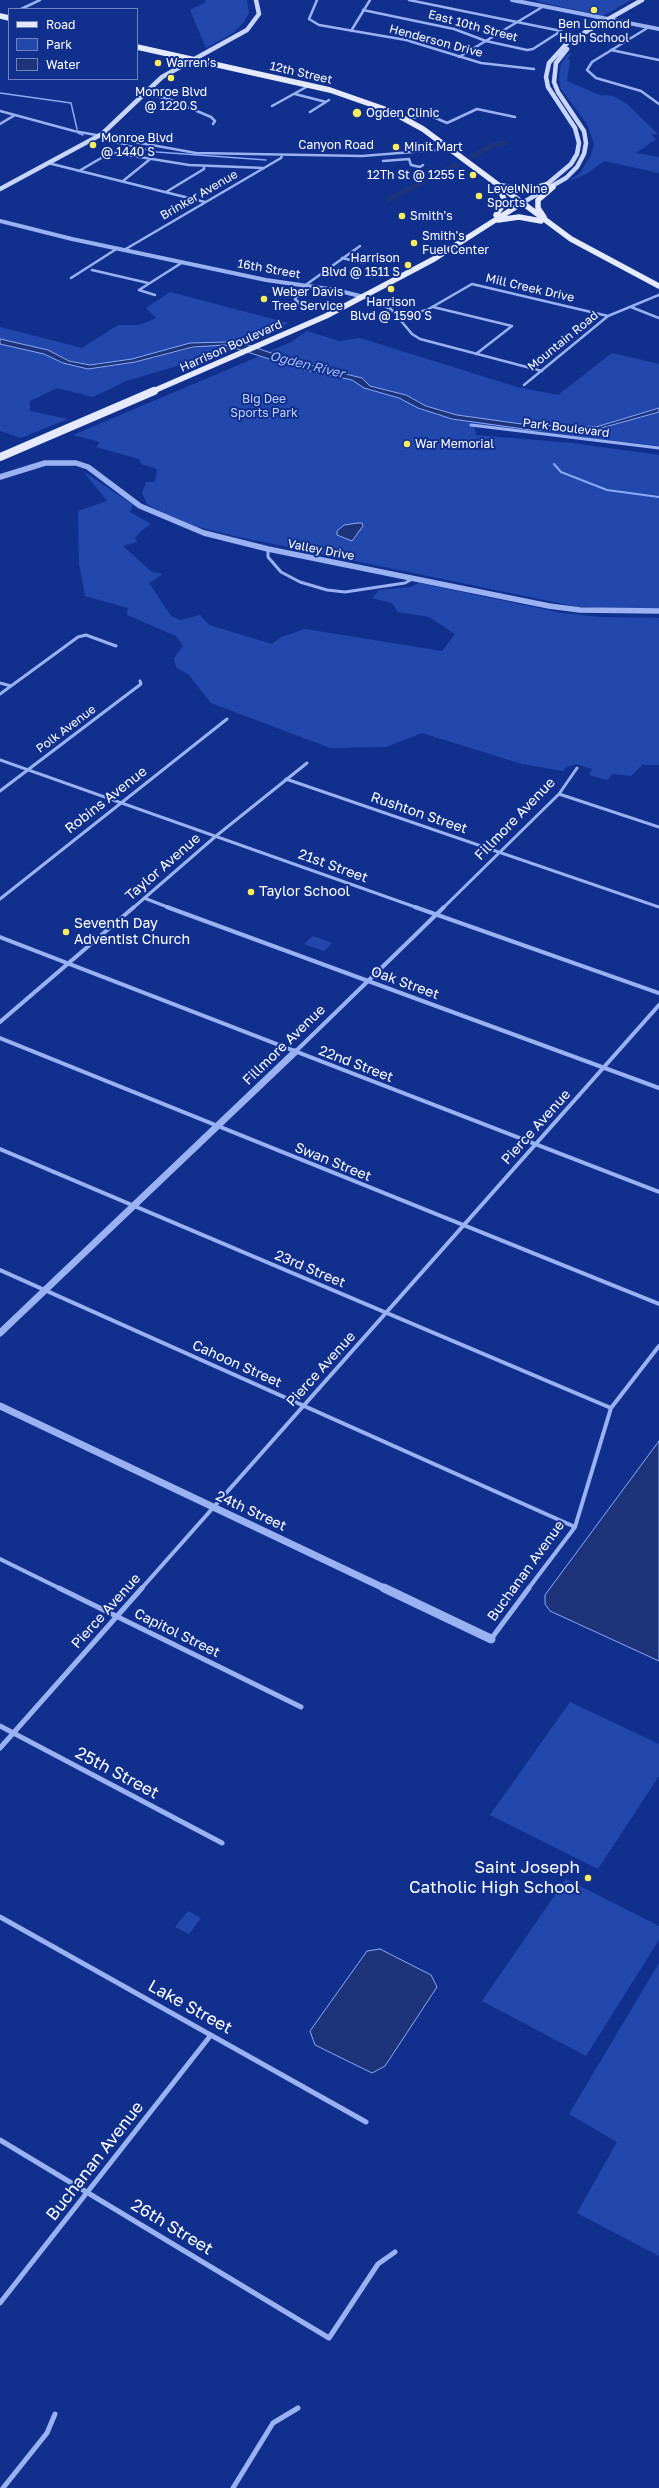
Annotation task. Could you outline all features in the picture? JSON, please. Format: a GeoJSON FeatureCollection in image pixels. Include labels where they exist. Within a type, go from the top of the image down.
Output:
{"type":"FeatureCollection","features":[{"type":"Feature","properties":{"kind":"main road"},"geometry":{"type":"LineString","coordinates":[[0,189],[99,136],[162,77],[248,29],[259,14],[256,0]]}},
{"type":"Feature","properties":{"kind":"main road","name":"Harrison Boulevard"},"geometry":{"type":"LineString","coordinates":[[0,457],[263,344],[364,297],[434,259],[545,187],[570,166],[577,154],[579,145],[575,128],[548,87],[547,68],[554,56],[565,44],[642,0]]}},
{"type":"Feature","properties":{"kind":"main road","name":"Harrison Boulevard"},"geometry":{"type":"LineString","coordinates":[[545,187],[553,187],[578,166],[584,157],[586,143],[582,128],[555,86],[554,68],[566,50],[587,36],[589,31]]}},
{"type":"Feature","properties":{"kind":"main road","name":"12th Street"},"geometry":{"type":"LineString","coordinates":[[138,47],[310,85],[375,105],[406,119],[450,149]]}},
{"type":"Feature","properties":{"kind":"main road"},"geometry":{"type":"LineString","coordinates":[[450,149],[549,223],[593,253],[659,286]]}},
{"type":"Feature","properties":{"kind":"main road"},"geometry":{"type":"LineString","coordinates":[[498,185],[525,190],[545,187]]}},
{"type":"Feature","properties":{"kind":"main road"},"geometry":{"type":"LineString","coordinates":[[490,222],[505,203],[498,185]]}},
{"type":"Feature","properties":{"kind":"main road"},"geometry":{"type":"LineString","coordinates":[[549,223],[539,210],[537,202],[542,195],[553,187]]}},
{"type":"Feature","properties":{"kind":"main road"},"geometry":{"type":"LineString","coordinates":[[490,222],[521,217],[549,223]]}},
{"type":"Feature","properties":{"kind":"street"},"geometry":{"type":"LineString","coordinates":[[23,8],[40,0]]}},
{"type":"Feature","properties":{"kind":"street","name":"Henderson Drive"},"geometry":{"type":"LineString","coordinates":[[317,0],[309,19],[319,25],[406,40],[459,57],[494,65],[534,69]]}},
{"type":"Feature","properties":{"kind":"street"},"geometry":{"type":"LineString","coordinates":[[351,31],[370,0]]}},
{"type":"Feature","properties":{"kind":"street"},"geometry":{"type":"LineString","coordinates":[[409,0],[518,22]]}},
{"type":"Feature","properties":{"kind":"street"},"geometry":{"type":"LineString","coordinates":[[512,0],[659,29]]}},
{"type":"Feature","properties":{"kind":"street"},"geometry":{"type":"LineString","coordinates":[[459,57],[544,6]]}},
{"type":"Feature","properties":{"kind":"street","name":"East 10th Street"},"geometry":{"type":"LineString","coordinates":[[363,10],[454,29],[486,41],[530,50],[561,30],[518,22]]}},
{"type":"Feature","properties":{"kind":"street"},"geometry":{"type":"LineString","coordinates":[[648,27],[590,64],[588,72],[601,80],[641,91],[658,103]]}},
{"type":"Feature","properties":{"kind":"street"},"geometry":{"type":"LineString","coordinates":[[611,50],[659,60]]}},
{"type":"Feature","properties":{"kind":"street"},"geometry":{"type":"LineString","coordinates":[[272,106],[310,85]]}},
{"type":"Feature","properties":{"kind":"street"},"geometry":{"type":"LineString","coordinates":[[143,94],[171,100],[211,117],[215,121],[213,124]]}},
{"type":"Feature","properties":{"kind":"street"},"geometry":{"type":"LineString","coordinates":[[295,94],[326,102]]}},
{"type":"Feature","properties":{"kind":"street"},"geometry":{"type":"LineString","coordinates":[[310,112],[330,100]]}},
{"type":"Feature","properties":{"kind":"street"},"geometry":{"type":"LineString","coordinates":[[406,119],[429,115],[447,122],[477,109],[515,117]]}},
{"type":"Feature","properties":{"kind":"street","name":"Canyon Road"},"geometry":{"type":"LineString","coordinates":[[0,111],[99,136],[196,153],[380,156],[450,149]]}},
{"type":"Feature","properties":{"kind":"street"},"geometry":{"type":"LineString","coordinates":[[0,124],[15,115]]}},
{"type":"Feature","properties":{"kind":"street"},"geometry":{"type":"LineString","coordinates":[[78,171],[111,153],[149,160],[204,166],[248,166],[264,168]]}},
{"type":"Feature","properties":{"kind":"street","name":"Brinker Avenue"},"geometry":{"type":"LineString","coordinates":[[124,250],[264,168],[282,155]]}},
{"type":"Feature","properties":{"kind":"street"},"geometry":{"type":"LineString","coordinates":[[383,161],[409,159],[411,165],[420,167],[423,165]]}},
{"type":"Feature","properties":{"kind":"street"},"geometry":{"type":"LineString","coordinates":[[123,181],[149,160]]}},
{"type":"Feature","properties":{"kind":"street"},"geometry":{"type":"LineString","coordinates":[[48,163],[205,202]]}},
{"type":"Feature","properties":{"kind":"street"},"geometry":{"type":"LineString","coordinates":[[166,192],[204,169],[204,166]]}},
{"type":"Feature","properties":{"kind":"street","name":"16th Street"},"geometry":{"type":"LineString","coordinates":[[0,221],[124,250],[364,297],[385,305],[400,316],[412,334],[420,339],[542,371]]}},
{"type":"Feature","properties":{"kind":"street"},"geometry":{"type":"LineString","coordinates":[[305,308],[295,299],[305,286],[314,276],[360,246]]}},
{"type":"Feature","properties":{"kind":"street"},"geometry":{"type":"LineString","coordinates":[[71,278],[118,248]]}},
{"type":"Feature","properties":{"kind":"street"},"geometry":{"type":"LineString","coordinates":[[342,258],[363,263]]}},
{"type":"Feature","properties":{"kind":"street"},"geometry":{"type":"LineString","coordinates":[[156,295],[140,291],[148,284],[183,262]]}},
{"type":"Feature","properties":{"kind":"street"},"geometry":{"type":"LineString","coordinates":[[92,270],[148,284]]}},
{"type":"Feature","properties":{"kind":"street","name":"Mill Creek Drive"},"geometry":{"type":"LineString","coordinates":[[432,307],[472,284],[608,316]]}},
{"type":"Feature","properties":{"kind":"street","name":"Mountain Road"},"geometry":{"type":"LineString","coordinates":[[524,385],[608,316],[659,294]]}},
{"type":"Feature","properties":{"kind":"street"},"geometry":{"type":"LineString","coordinates":[[400,316],[419,313],[432,307],[512,326],[476,354]]}},
{"type":"Feature","properties":{"kind":"street"},"geometry":{"type":"LineString","coordinates":[[630,307],[659,318]]}},
{"type":"Feature","properties":{"kind":"street","name":"Park Boulevard"},"geometry":{"type":"LineString","coordinates":[[471,425],[659,448]]}},
{"type":"Feature","properties":{"kind":"street","name":"Valley Drive"},"geometry":{"type":"LineString","coordinates":[[0,477],[45,463],[76,463],[88,467],[140,506],[164,518],[204,533],[268,549],[549,606],[580,610],[659,611]]}},
{"type":"Feature","properties":{"kind":"street"},"geometry":{"type":"LineString","coordinates":[[268,549],[268,557],[280,572],[300,582],[327,590],[345,592],[405,584],[414,578]]}},
{"type":"Feature","properties":{"kind":"street"},"geometry":{"type":"LineString","coordinates":[[0,694],[78,637],[86,635],[116,646]]}},
{"type":"Feature","properties":{"kind":"street","name":"Polk Avenue"},"geometry":{"type":"LineString","coordinates":[[0,791],[141,684],[140,681]]}},
{"type":"Feature","properties":{"kind":"street"},"geometry":{"type":"LineString","coordinates":[[0,682],[11,686]]}},
{"type":"Feature","properties":{"kind":"street","name":"Robins Avenue"},"geometry":{"type":"LineString","coordinates":[[0,899],[120,802],[227,720]]}},
{"type":"Feature","properties":{"kind":"street","name":"21st Street"},"geometry":{"type":"LineString","coordinates":[[0,760],[659,993]]}},
{"type":"Feature","properties":{"kind":"street","name":"Taylor Avenue"},"geometry":{"type":"LineString","coordinates":[[0,1022],[216,836],[307,763]]}},
{"type":"Feature","properties":{"kind":"street","name":"Fillmore Avenue"},"geometry":{"type":"LineString","coordinates":[[0,1333],[438,915],[559,794],[577,768]]}},
{"type":"Feature","properties":{"kind":"street","name":"Rushton Street"},"geometry":{"type":"LineString","coordinates":[[286,779],[659,907]]}},
{"type":"Feature","properties":{"kind":"street"},"geometry":{"type":"LineString","coordinates":[[559,794],[659,827]]}},
{"type":"Feature","properties":{"kind":"street","name":"Oak Street"},"geometry":{"type":"LineString","coordinates":[[144,898],[659,1088]]}},
{"type":"Feature","properties":{"kind":"street","name":"22nd Street"},"geometry":{"type":"LineString","coordinates":[[0,937],[534,1145],[659,1192]]}},
{"type":"Feature","properties":{"kind":"street","name":"Pierce Avenue"},"geometry":{"type":"LineString","coordinates":[[0,1748],[659,1005]]}},
{"type":"Feature","properties":{"kind":"street","name":"Swan Street"},"geometry":{"type":"LineString","coordinates":[[0,1038],[659,1304]]}},
{"type":"Feature","properties":{"kind":"street","name":"23rd Street"},"geometry":{"type":"LineString","coordinates":[[0,1149],[385,1314],[611,1408]]}},
{"type":"Feature","properties":{"kind":"street","name":"Cahoon Street"},"geometry":{"type":"LineString","coordinates":[[0,1270],[575,1527]]}},
{"type":"Feature","properties":{"kind":"street","name":"Buchanan Avenue"},"geometry":{"type":"LineString","coordinates":[[491,1639],[575,1527],[611,1408],[659,1346]]}},
{"type":"Feature","properties":{"kind":"street","name":"24th Street"},"geometry":{"type":"LineString","coordinates":[[0,1406],[491,1639]]}},
{"type":"Feature","properties":{"kind":"street","name":"Capitol Street"},"geometry":{"type":"LineString","coordinates":[[0,1559],[301,1707]]}},
{"type":"Feature","properties":{"kind":"street","name":"25th Street"},"geometry":{"type":"LineString","coordinates":[[0,1726],[222,1843]]}},
{"type":"Feature","properties":{"kind":"street","name":"Lake Street"},"geometry":{"type":"LineString","coordinates":[[0,1917],[366,2122]]}},
{"type":"Feature","properties":{"kind":"street","name":"Buchanan Avenue"},"geometry":{"type":"LineString","coordinates":[[0,2303],[211,2035]]}},
{"type":"Feature","properties":{"kind":"street","name":"26th Street"},"geometry":{"type":"LineString","coordinates":[[0,2140],[329,2338],[378,2264],[395,2252]]}},
{"type":"Feature","properties":{"kind":"street"},"geometry":{"type":"LineString","coordinates":[[233,2488],[272,2423],[298,2408]]}},
{"type":"Feature","properties":{"kind":"street"},"geometry":{"type":"LineString","coordinates":[[3,2488],[47,2433],[56,2414]]}},
{"type":"Feature","properties":{"kind":"green space"},"geometry":{"type":"Polygon","coordinates":[[[205,0],[247,0],[249,13],[244,22],[233,33],[206,48],[190,10],[206,2],[205,0]]]}},
{"type":"Feature","properties":{"kind":"green space","name":"Ben Lomond High School"},"geometry":{"type":"Polygon","coordinates":[[[631,0],[603,16],[536,1],[631,0]]]}},
{"type":"Feature","properties":{"kind":"green space"},"geometry":{"type":"Polygon","coordinates":[[[572,53],[567,59],[570,60],[567,81],[602,96],[613,96],[626,103],[658,134],[651,135],[656,139],[636,153],[659,157],[659,173],[604,161],[588,173],[567,182],[580,173],[591,155],[594,144],[587,124],[561,89],[559,79],[561,64],[567,55],[572,53]]]}},
{"type":"Feature","properties":{"kind":"green space"},"geometry":{"type":"Polygon","coordinates":[[[170,292],[288,323],[263,335],[227,342],[190,343],[132,359],[90,365],[69,361],[48,350],[0,339],[0,327],[82,348],[118,325],[140,325],[156,318],[146,308],[170,292]]]}},
{"type":"Feature","properties":{"kind":"green space"},"geometry":{"type":"Polygon","coordinates":[[[307,331],[339,341],[360,338],[517,387],[558,395],[612,353],[659,364],[659,408],[596,427],[529,425],[457,415],[426,406],[406,395],[370,386],[362,378],[297,362],[268,352],[291,342],[307,331]]]}},
{"type":"Feature","properties":{"kind":"green space"},"geometry":{"type":"Polygon","coordinates":[[[0,344],[44,354],[63,363],[88,369],[135,362],[207,345],[225,345],[239,348],[126,381],[93,397],[57,388],[30,401],[30,411],[68,419],[21,438],[0,431],[0,344]]]}},
{"type":"Feature","properties":{"kind":"green space","name":"Big Dee Sports Park"},"geometry":{"type":"Polygon","coordinates":[[[262,355],[301,369],[352,380],[364,388],[399,398],[418,408],[452,419],[531,430],[594,430],[659,412],[659,446],[474,425],[476,435],[573,443],[659,455],[659,610],[578,607],[234,536],[195,526],[166,515],[147,504],[142,493],[146,482],[155,482],[157,469],[141,464],[139,459],[96,447],[100,442],[73,435],[262,355]]]}},
{"type":"Feature","properties":{"kind":"green space"},"geometry":{"type":"Polygon","coordinates":[[[83,471],[133,505],[130,512],[151,524],[141,531],[135,538],[137,542],[123,546],[152,572],[163,574],[149,583],[171,616],[180,620],[200,615],[209,625],[272,644],[281,637],[305,629],[442,651],[455,634],[429,617],[398,612],[392,603],[372,598],[379,590],[410,587],[419,583],[562,613],[600,617],[659,618],[659,765],[642,765],[631,776],[613,774],[607,780],[589,775],[592,769],[576,764],[566,767],[563,771],[522,764],[422,733],[386,747],[330,748],[211,703],[189,675],[176,667],[174,658],[183,646],[176,636],[127,615],[128,608],[85,596],[79,564],[78,511],[107,501],[83,471]]]}},
{"type":"Feature","properties":{"kind":"green space"},"geometry":{"type":"Polygon","coordinates":[[[313,936],[332,943],[324,951],[304,944],[313,936]]]}},
{"type":"Feature","properties":{"kind":"green space"},"geometry":{"type":"Polygon","coordinates":[[[570,1702],[659,1744],[659,1776],[598,1869],[490,1815],[570,1702]]]}},
{"type":"Feature","properties":{"kind":"green space"},"geometry":{"type":"Polygon","coordinates":[[[566,1879],[659,1926],[659,1940],[586,2056],[482,2001],[566,1879]]]}},
{"type":"Feature","properties":{"kind":"green space"},"geometry":{"type":"Polygon","coordinates":[[[188,1911],[201,1918],[189,1934],[175,1927],[188,1911]]]}},
{"type":"Feature","properties":{"kind":"green space"},"geometry":{"type":"Polygon","coordinates":[[[659,1963],[659,2256],[577,2213],[617,2142],[569,2114],[659,1963]]]}},
{"type":"Feature","properties":{"kind":"water","name":"Ogden River"},"geometry":{"type":"Polygon","coordinates":[[[0,339],[48,350],[69,361],[90,365],[132,359],[190,343],[227,342],[248,345],[297,362],[362,378],[370,386],[406,395],[426,406],[457,415],[529,425],[596,427],[659,408],[659,412],[594,430],[531,430],[452,419],[418,408],[399,398],[364,388],[352,380],[301,369],[225,345],[193,347],[135,362],[88,369],[63,363],[44,354],[0,344],[0,339]]]}},
{"type":"Feature","properties":{"kind":"water"},"geometry":{"type":"Polygon","coordinates":[[[362,523],[363,526],[352,541],[337,535],[337,531],[344,525],[362,523]]]}},
{"type":"Feature","properties":{"kind":"water"},"geometry":{"type":"Polygon","coordinates":[[[659,1441],[659,1661],[550,1611],[545,1604],[545,1595],[659,1441]]]}},
{"type":"Feature","properties":{"kind":"water"},"geometry":{"type":"Polygon","coordinates":[[[380,1949],[431,1975],[437,1987],[385,2066],[372,2073],[315,2045],[310,2031],[367,1951],[380,1949]]]}},
{"type":"Feature","properties":{"kind":"waterway"},"geometry":{"type":"LineString","coordinates":[[0,93],[71,103],[77,129]]}},
{"type":"Feature","properties":{"kind":"waterway"},"geometry":{"type":"LineString","coordinates":[[78,133],[83,135]]}},
{"type":"Feature","properties":{"kind":"waterway"},"geometry":{"type":"LineString","coordinates":[[109,141],[157,152],[266,160]]}},
{"type":"Feature","properties":{"kind":"waterway"},"geometry":{"type":"LineString","coordinates":[[473,156],[492,145],[505,143]]}},
{"type":"Feature","properties":{"kind":"waterway"},"geometry":{"type":"LineString","coordinates":[[389,199],[456,165]]}},
{"type":"Feature","properties":{"kind":"waterway"},"geometry":{"type":"LineString","coordinates":[[554,464],[561,472],[607,490],[659,497]]}},
{"type":"Feature","properties":{"kind":"place","name":"Ben Lomond High School"},"geometry":{"type":"Point","coordinates":[594,10]}},
{"type":"Feature","properties":{"kind":"place","name":"Warren's"},"geometry":{"type":"Point","coordinates":[158,63]}},
{"type":"Feature","properties":{"kind":"place","name":"Monroe Blvd @ 1220 S"},"geometry":{"type":"Point","coordinates":[171,78]}},
{"type":"Feature","properties":{"kind":"place","name":"Ogden Clinic"},"geometry":{"type":"Point","coordinates":[357,113]}},
{"type":"Feature","properties":{"kind":"place","name":"Monroe Blvd @ 1440 S"},"geometry":{"type":"Point","coordinates":[93,145]}},
{"type":"Feature","properties":{"kind":"place","name":"Minit Mart"},"geometry":{"type":"Point","coordinates":[396,147]}},
{"type":"Feature","properties":{"kind":"place","name":"12Th St @ 1255 E"},"geometry":{"type":"Point","coordinates":[473,175]}},
{"type":"Feature","properties":{"kind":"place","name":"Level Nine Sports"},"geometry":{"type":"Point","coordinates":[479,196]}},
{"type":"Feature","properties":{"kind":"place","name":"Smith's"},"geometry":{"type":"Point","coordinates":[402,216]}},
{"type":"Feature","properties":{"kind":"place","name":"Smith's Fuel Center"},"geometry":{"type":"Point","coordinates":[414,243]}},
{"type":"Feature","properties":{"kind":"place","name":"Harrison Blvd @ 1511 S"},"geometry":{"type":"Point","coordinates":[408,265]}},
{"type":"Feature","properties":{"kind":"place","name":"Harrison Blvd @ 1590 S"},"geometry":{"type":"Point","coordinates":[391,289]}},
{"type":"Feature","properties":{"kind":"place","name":"Weber Davis Tree Service"},"geometry":{"type":"Point","coordinates":[264,299]}},
{"type":"Feature","properties":{"kind":"place","name":"War Memorial"},"geometry":{"type":"Point","coordinates":[407,444]}},
{"type":"Feature","properties":{"kind":"place","name":"Taylor School"},"geometry":{"type":"Point","coordinates":[251,892]}},
{"type":"Feature","properties":{"kind":"place","name":"Seventh Day Adventist Church"},"geometry":{"type":"Point","coordinates":[66,932]}},
{"type":"Feature","properties":{"kind":"place","name":"Saint Joseph Catholic High School"},"geometry":{"type":"Point","coordinates":[588,1878]}}]}
